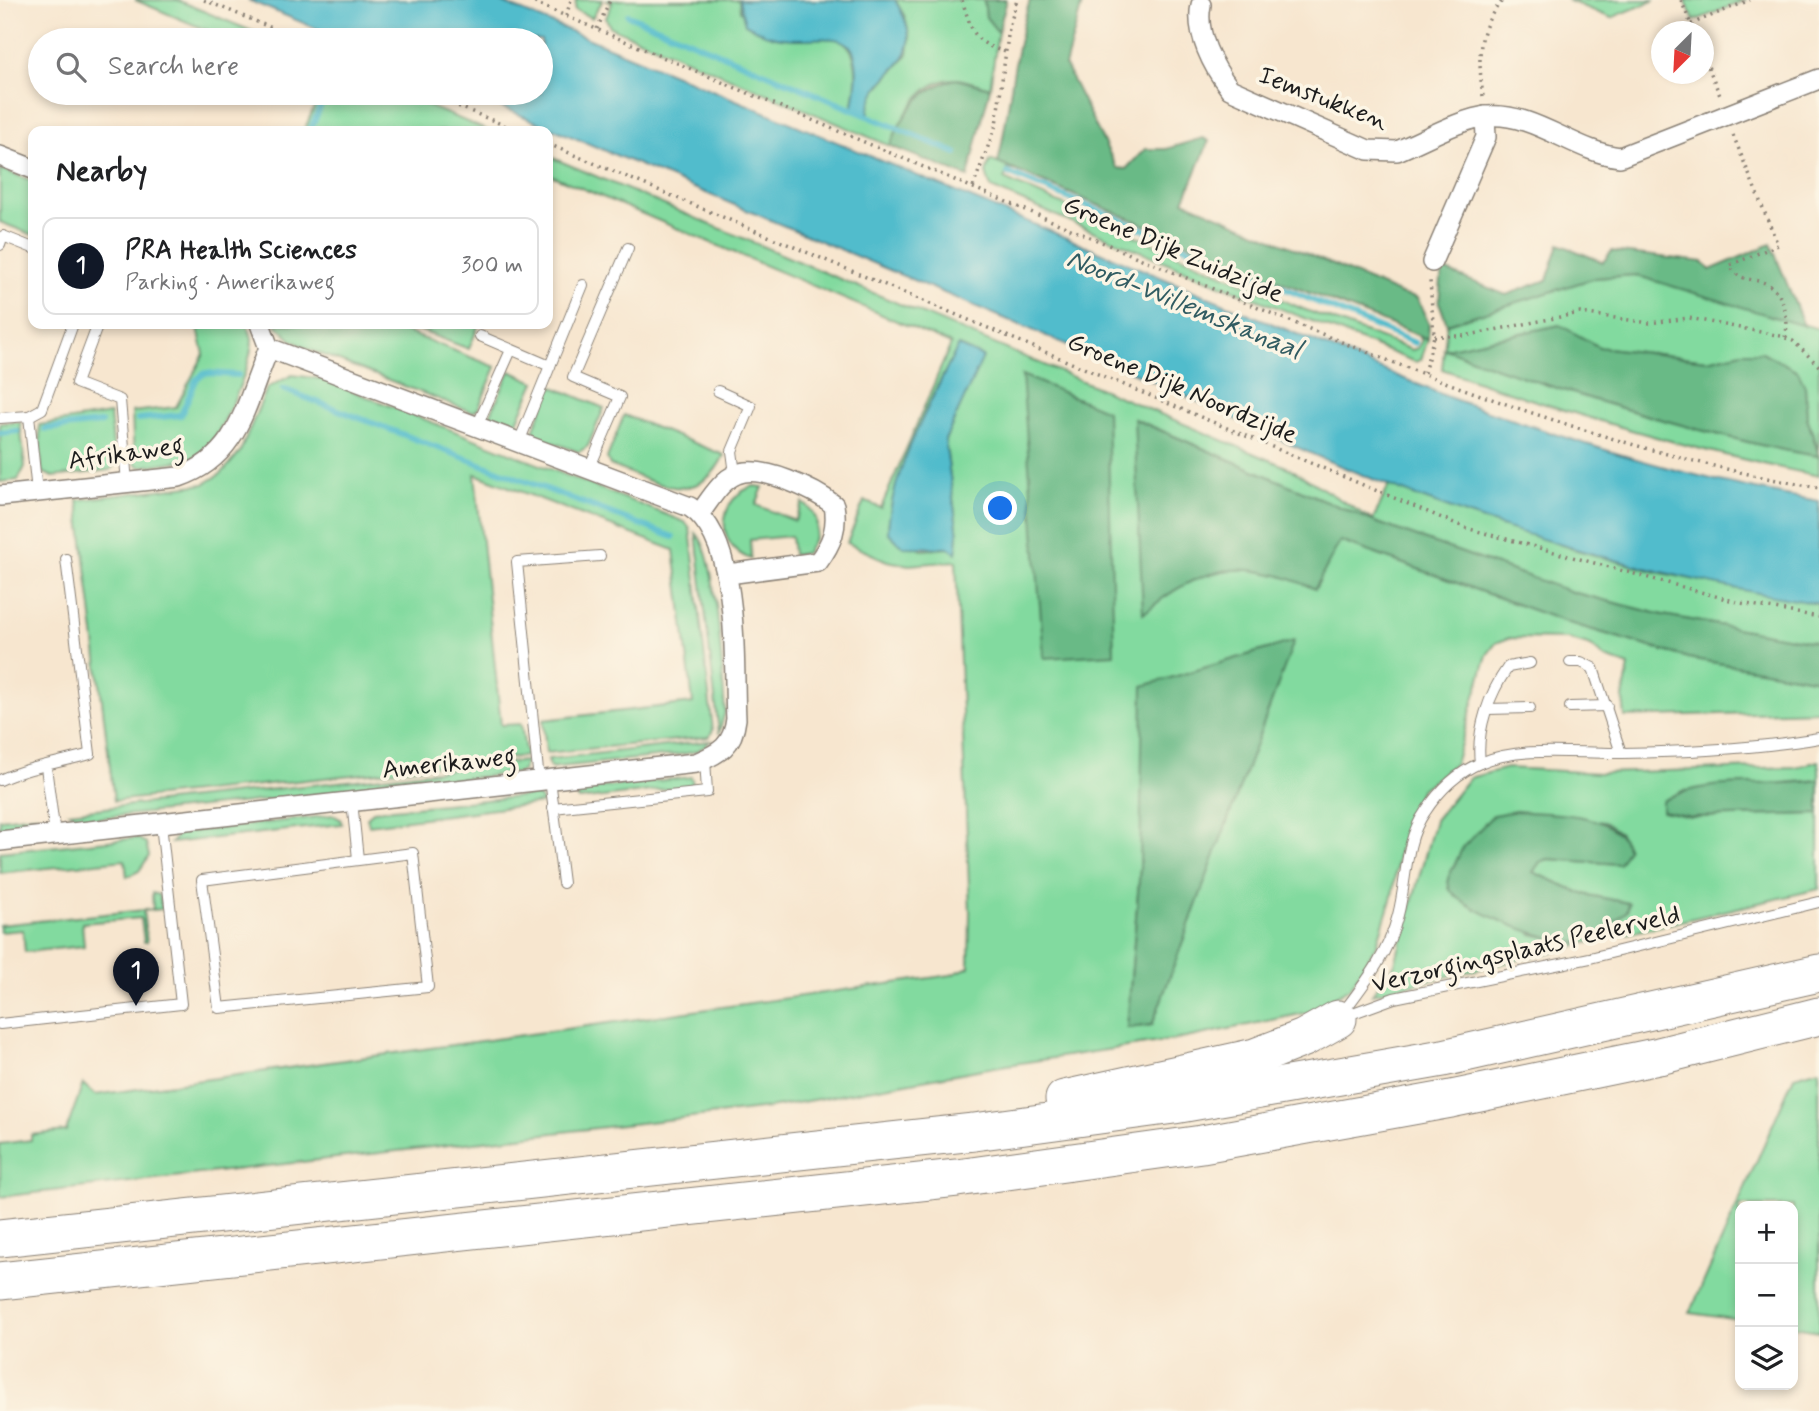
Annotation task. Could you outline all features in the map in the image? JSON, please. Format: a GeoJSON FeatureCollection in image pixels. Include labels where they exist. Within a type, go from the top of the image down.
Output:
{"type":"FeatureCollection","features":[{"type":"Feature","properties":{"kind":"highway"},"geometry":{"type":"LineString","coordinates":[[0,1238],[974,1132],[1174,1105],[1443,1058],[1819,973]]}},
{"type":"Feature","properties":{"kind":"highway"},"geometry":{"type":"LineString","coordinates":[[0,1281],[957,1178],[1202,1144],[1451,1099],[1660,1056],[1819,1016]]}},
{"type":"Feature","properties":{"kind":"highway"},"geometry":{"type":"LineString","coordinates":[[974,1132],[1074,1096],[1255,1057],[1304,1038],[1338,1018]]}},
{"type":"Feature","properties":{"kind":"street","name":"Iemstukken"},"geometry":{"type":"LineString","coordinates":[[1198,2],[1200,29],[1220,76],[1230,89],[1368,150],[1397,151],[1485,116],[1520,120],[1595,151],[1620,158],[1819,79]]}},
{"type":"Feature","properties":{"kind":"street"},"geometry":{"type":"LineString","coordinates":[[1432,262],[1486,137],[1485,116]]}},
{"type":"Feature","properties":{"kind":"street"},"geometry":{"type":"LineString","coordinates":[[0,156],[28,167]]}},
{"type":"Feature","properties":{"kind":"street"},"geometry":{"type":"LineString","coordinates":[[262,329],[269,348],[700,513],[724,482],[735,474],[763,473],[823,497],[834,505],[837,523],[829,547],[818,562],[728,575]]}},
{"type":"Feature","properties":{"kind":"street","name":"Afrikaweg"},"geometry":{"type":"LineString","coordinates":[[0,496],[179,477],[201,470],[216,458],[231,439],[269,348]]}},
{"type":"Feature","properties":{"kind":"street","name":"Amerikaweg"},"geometry":{"type":"LineString","coordinates":[[0,841],[705,760],[724,748],[734,736],[736,719],[728,575],[715,534],[700,513]]}},
{"type":"Feature","properties":{"kind":"lane"},"geometry":{"type":"LineString","coordinates":[[0,244],[3,236],[28,246]]}},
{"type":"Feature","properties":{"kind":"lane"},"geometry":{"type":"LineString","coordinates":[[589,469],[620,397],[573,377],[628,248]]}},
{"type":"Feature","properties":{"kind":"lane"},"geometry":{"type":"LineString","coordinates":[[519,442],[583,285]]}},
{"type":"Feature","properties":{"kind":"lane"},"geometry":{"type":"LineString","coordinates":[[0,418],[29,416],[42,408],[71,329]]}},
{"type":"Feature","properties":{"kind":"lane"},"geometry":{"type":"LineString","coordinates":[[96,329],[76,383],[120,400],[127,483]]}},
{"type":"Feature","properties":{"kind":"lane"},"geometry":{"type":"LineString","coordinates":[[481,336],[550,366]]}},
{"type":"Feature","properties":{"kind":"lane"},"geometry":{"type":"LineString","coordinates":[[477,426],[511,349]]}},
{"type":"Feature","properties":{"kind":"lane"},"geometry":{"type":"LineString","coordinates":[[718,391],[751,406],[732,451],[735,474]]}},
{"type":"Feature","properties":{"kind":"lane"},"geometry":{"type":"LineString","coordinates":[[29,416],[37,492]]}},
{"type":"Feature","properties":{"kind":"lane"},"geometry":{"type":"LineString","coordinates":[[563,883],[553,808],[544,780],[517,562],[600,556]]}},
{"type":"Feature","properties":{"kind":"lane"},"geometry":{"type":"LineString","coordinates":[[0,780],[25,768],[46,767],[90,754],[66,559]]}},
{"type":"Feature","properties":{"kind":"lane"},"geometry":{"type":"LineString","coordinates":[[1570,662],[1581,662],[1593,668],[1621,753]]}},
{"type":"Feature","properties":{"kind":"lane"},"geometry":{"type":"LineString","coordinates":[[1480,764],[1478,753],[1495,686],[1508,667],[1530,663]]}},
{"type":"Feature","properties":{"kind":"lane"},"geometry":{"type":"LineString","coordinates":[[1570,707],[1607,706]]}},
{"type":"Feature","properties":{"kind":"lane"},"geometry":{"type":"LineString","coordinates":[[1487,709],[1531,708]]}},
{"type":"Feature","properties":{"kind":"lane","name":"Verzorgingsplaats Peelerveld"},"geometry":{"type":"LineString","coordinates":[[1338,1018],[1375,971],[1392,938],[1409,852],[1424,813],[1444,789],[1480,764],[1501,757],[1783,744],[1819,738]]}},
{"type":"Feature","properties":{"kind":"lane"},"geometry":{"type":"LineString","coordinates":[[553,808],[707,792],[705,760]]}},
{"type":"Feature","properties":{"kind":"lane"},"geometry":{"type":"LineString","coordinates":[[46,767],[55,835]]}},
{"type":"Feature","properties":{"kind":"lane"},"geometry":{"type":"LineString","coordinates":[[352,801],[358,859]]}},
{"type":"Feature","properties":{"kind":"lane"},"geometry":{"type":"LineString","coordinates":[[0,1024],[181,1004],[161,824]]}},
{"type":"Feature","properties":{"kind":"lane"},"geometry":{"type":"LineString","coordinates":[[413,853],[428,987],[219,1009],[202,880],[358,859],[413,853]]}},
{"type":"Feature","properties":{"kind":"lane","name":"Verzorgingsplaats Peelerveld"},"geometry":{"type":"LineString","coordinates":[[1338,1018],[1394,998],[1590,958],[1819,902]]}},
{"type":"Feature","properties":{"kind":"path"},"geometry":{"type":"LineString","coordinates":[[204,0],[271,28]]}},
{"type":"Feature","properties":{"kind":"path","name":"Groene Dijk Zuidzijde"},"geometry":{"type":"LineString","coordinates":[[528,0],[1227,294],[1506,404],[1638,447],[1718,468],[1819,488]]}},
{"type":"Feature","properties":{"kind":"path"},"geometry":{"type":"LineString","coordinates":[[566,16],[571,0]]}},
{"type":"Feature","properties":{"kind":"path"},"geometry":{"type":"LineString","coordinates":[[597,29],[610,0]]}},
{"type":"Feature","properties":{"kind":"path"},"geometry":{"type":"LineString","coordinates":[[962,0],[976,37],[983,44],[1006,52]]}},
{"type":"Feature","properties":{"kind":"path"},"geometry":{"type":"LineString","coordinates":[[973,187],[996,125],[1006,52],[1017,0]]}},
{"type":"Feature","properties":{"kind":"path"},"geometry":{"type":"LineString","coordinates":[[1485,116],[1479,49],[1486,23],[1503,0]]}},
{"type":"Feature","properties":{"kind":"path"},"geometry":{"type":"LineString","coordinates":[[1681,0],[1690,21]]}},
{"type":"Feature","properties":{"kind":"path"},"geometry":{"type":"LineString","coordinates":[[1698,21],[1750,0]]}},
{"type":"Feature","properties":{"kind":"path"},"geometry":{"type":"LineString","coordinates":[[1714,80],[1729,115],[1733,136],[1778,245],[1730,265],[1734,272],[1745,280],[1773,287],[1788,316],[1789,325],[1785,338]]}},
{"type":"Feature","properties":{"kind":"path"},"geometry":{"type":"LineString","coordinates":[[455,105],[506,126]]}},
{"type":"Feature","properties":{"kind":"path","name":"Groene Dijk Noordzijde"},"geometry":{"type":"LineString","coordinates":[[553,146],[1466,528],[1741,603],[1819,617]]}},
{"type":"Feature","properties":{"kind":"path"},"geometry":{"type":"LineString","coordinates":[[1424,373],[1434,337],[1429,284],[1432,262]]}},
{"type":"Feature","properties":{"kind":"path"},"geometry":{"type":"LineString","coordinates":[[1434,337],[1464,336],[1580,313],[1650,323],[1689,318],[1785,338],[1819,366]]}},
{"type":"Feature","properties":{"kind":"green space"},"geometry":{"type":"Polygon","coordinates":[[[135,0],[177,0],[244,28],[202,28],[135,0]]]}},
{"type":"Feature","properties":{"kind":"green space"},"geometry":{"type":"Polygon","coordinates":[[[576,0],[603,0],[592,18],[575,10],[576,0]]]}},
{"type":"Feature","properties":{"kind":"green space"},"geometry":{"type":"Polygon","coordinates":[[[607,0],[739,0],[740,11],[784,34],[795,37],[829,36],[840,40],[848,46],[856,65],[852,110],[868,115],[870,97],[908,54],[910,38],[905,17],[895,0],[984,0],[986,17],[998,32],[990,88],[957,79],[933,85],[914,102],[890,146],[610,27],[606,18],[612,3],[607,0]]]}},
{"type":"Feature","properties":{"kind":"green space"},"geometry":{"type":"Polygon","coordinates":[[[984,0],[1007,0],[998,32],[986,17],[984,0]]]}},
{"type":"Feature","properties":{"kind":"green space"},"geometry":{"type":"Polygon","coordinates":[[[1030,0],[1083,0],[1065,66],[1117,168],[1126,169],[1145,149],[1166,149],[1203,138],[1209,141],[1184,201],[1403,295],[1417,298],[1429,324],[1428,339],[1261,274],[998,163],[1020,40],[1030,0]]]}},
{"type":"Feature","properties":{"kind":"green space"},"geometry":{"type":"Polygon","coordinates":[[[1567,0],[1655,0],[1611,18],[1567,0]]]}},
{"type":"Feature","properties":{"kind":"green space"},"geometry":{"type":"Polygon","coordinates":[[[1685,0],[1746,0],[1694,21],[1685,0]]]}},
{"type":"Feature","properties":{"kind":"green space"},"geometry":{"type":"Polygon","coordinates":[[[956,79],[990,88],[968,177],[890,146],[914,104],[932,89],[956,79]]]}},
{"type":"Feature","properties":{"kind":"green space"},"geometry":{"type":"Polygon","coordinates":[[[315,105],[426,105],[477,126],[306,126],[315,105]]]}},
{"type":"Feature","properties":{"kind":"green space"},"geometry":{"type":"Polygon","coordinates":[[[553,158],[1291,469],[1373,520],[1389,485],[1573,549],[1656,572],[1819,604],[1819,643],[1663,615],[1572,592],[1375,522],[1135,419],[1144,613],[1185,584],[1205,575],[1225,571],[1267,572],[1315,589],[1339,541],[1569,623],[1688,658],[1819,680],[1819,711],[1625,717],[1623,698],[1629,666],[1605,658],[1591,646],[1568,639],[1509,638],[1496,643],[1487,655],[1455,764],[1420,790],[1408,820],[1399,850],[1392,896],[1377,944],[1351,987],[1310,1012],[1186,1038],[994,1067],[769,1108],[0,1197],[0,1144],[31,1140],[31,1135],[66,1131],[83,1084],[95,1095],[951,975],[969,967],[970,912],[956,561],[909,565],[887,561],[847,543],[864,501],[881,508],[951,344],[553,176],[553,158]],[[959,346],[914,437],[896,487],[888,532],[922,550],[949,548],[956,552],[958,535],[945,440],[982,357],[959,346]],[[1293,641],[1140,868],[1127,1028],[1152,1025],[1293,641]]]}},
{"type":"Feature","properties":{"kind":"green space"},"geometry":{"type":"Polygon","coordinates":[[[990,160],[1021,172],[1008,169],[1004,179],[1303,309],[1412,350],[1418,348],[1422,340],[1417,335],[1428,339],[1421,360],[1415,362],[1208,280],[991,188],[986,173],[990,160]]]}},
{"type":"Feature","properties":{"kind":"green space"},"geometry":{"type":"Polygon","coordinates":[[[0,169],[28,179],[28,233],[0,222],[0,169]]]}},
{"type":"Feature","properties":{"kind":"green space"},"geometry":{"type":"Polygon","coordinates":[[[1559,244],[1603,262],[1612,251],[1703,262],[1710,270],[1771,244],[1804,326],[1635,275],[1595,278],[1447,324],[1439,302],[1442,269],[1506,295],[1547,280],[1559,244]]]}},
{"type":"Feature","properties":{"kind":"green space"},"geometry":{"type":"Polygon","coordinates":[[[1635,275],[1819,329],[1819,450],[1807,417],[1805,386],[1742,352],[1707,360],[1599,347],[1559,325],[1446,349],[1630,411],[1756,444],[1819,456],[1819,476],[1628,429],[1442,369],[1447,324],[1595,278],[1635,275]]]}},
{"type":"Feature","properties":{"kind":"green space"},"geometry":{"type":"Polygon","coordinates":[[[1560,325],[1599,347],[1707,360],[1742,352],[1762,352],[1798,371],[1805,386],[1807,417],[1819,456],[1754,443],[1627,410],[1445,349],[1560,325]]]}},
{"type":"Feature","properties":{"kind":"green space"},"geometry":{"type":"Polygon","coordinates":[[[198,329],[249,329],[252,339],[247,367],[225,420],[207,449],[199,458],[140,467],[134,462],[132,412],[176,407],[204,354],[198,329]]]}},
{"type":"Feature","properties":{"kind":"green space"},"geometry":{"type":"Polygon","coordinates":[[[280,329],[399,329],[496,367],[478,409],[472,412],[308,349],[280,329]]]}},
{"type":"Feature","properties":{"kind":"green space"},"geometry":{"type":"Polygon","coordinates":[[[416,329],[477,329],[469,349],[416,329]]]}},
{"type":"Feature","properties":{"kind":"green space"},"geometry":{"type":"Polygon","coordinates":[[[510,371],[535,382],[515,426],[492,419],[490,415],[510,371]]]}},
{"type":"Feature","properties":{"kind":"green space"},"geometry":{"type":"Polygon","coordinates":[[[292,375],[322,379],[685,522],[690,528],[713,730],[709,737],[546,753],[543,720],[693,703],[674,550],[475,474],[501,725],[521,724],[526,756],[114,801],[78,500],[204,484],[222,473],[240,452],[267,388],[292,375]]]}},
{"type":"Feature","properties":{"kind":"green space"},"geometry":{"type":"Polygon","coordinates":[[[1022,375],[1107,411],[1114,654],[1044,658],[1022,375]]]}},
{"type":"Feature","properties":{"kind":"green space"},"geometry":{"type":"Polygon","coordinates":[[[551,386],[604,408],[588,446],[579,452],[535,436],[533,431],[551,386]]]}},
{"type":"Feature","properties":{"kind":"green space"},"geometry":{"type":"Polygon","coordinates":[[[110,414],[115,465],[110,470],[53,477],[42,472],[39,425],[110,414]]]}},
{"type":"Feature","properties":{"kind":"green space"},"geometry":{"type":"Polygon","coordinates":[[[624,415],[724,455],[713,472],[701,482],[688,487],[673,487],[642,478],[610,465],[607,458],[624,415]]]}},
{"type":"Feature","properties":{"kind":"green space"},"geometry":{"type":"Polygon","coordinates":[[[1134,419],[1375,522],[1572,592],[1663,615],[1819,643],[1819,680],[1688,658],[1569,623],[1340,541],[1315,589],[1267,572],[1225,571],[1185,584],[1143,614],[1134,419]]]}},
{"type":"Feature","properties":{"kind":"green space"},"geometry":{"type":"Polygon","coordinates":[[[20,422],[25,467],[18,480],[0,482],[0,423],[20,422]]]}},
{"type":"Feature","properties":{"kind":"green space"},"geometry":{"type":"Polygon","coordinates":[[[754,486],[763,487],[756,505],[795,521],[803,503],[810,508],[817,526],[814,540],[806,553],[793,555],[791,536],[750,540],[751,559],[739,553],[731,544],[726,534],[727,511],[733,500],[754,486]]]}},
{"type":"Feature","properties":{"kind":"green space"},"geometry":{"type":"Polygon","coordinates":[[[696,533],[709,565],[718,617],[725,712],[719,734],[696,533]]]}},
{"type":"Feature","properties":{"kind":"green space"},"geometry":{"type":"Polygon","coordinates":[[[1294,641],[1152,1025],[1127,1028],[1140,868],[1143,686],[1294,641]]]}},
{"type":"Feature","properties":{"kind":"green space"},"geometry":{"type":"Polygon","coordinates":[[[711,741],[697,751],[684,754],[550,768],[548,759],[711,741]]]}},
{"type":"Feature","properties":{"kind":"green space"},"geometry":{"type":"Polygon","coordinates":[[[526,761],[523,770],[518,773],[81,820],[69,812],[526,761]]]}},
{"type":"Feature","properties":{"kind":"green space"},"geometry":{"type":"Polygon","coordinates":[[[1819,761],[1819,780],[1682,791],[1662,802],[1663,811],[1692,817],[1819,814],[1819,889],[1591,942],[1627,911],[1629,903],[1583,894],[1533,872],[1540,862],[1548,859],[1619,864],[1620,833],[1604,822],[1516,811],[1531,934],[1582,945],[1372,994],[1395,963],[1435,820],[1469,778],[1507,768],[1600,773],[1795,767],[1819,761]]]}},
{"type":"Feature","properties":{"kind":"green space"},"geometry":{"type":"Polygon","coordinates":[[[691,777],[693,783],[690,786],[579,800],[575,793],[577,790],[691,777]]]}},
{"type":"Feature","properties":{"kind":"green space"},"geometry":{"type":"Polygon","coordinates":[[[1819,780],[1819,814],[1692,817],[1662,811],[1662,801],[1700,788],[1819,780]]]}},
{"type":"Feature","properties":{"kind":"green space"},"geometry":{"type":"Polygon","coordinates":[[[537,795],[543,803],[369,825],[367,818],[373,811],[537,795]]]}},
{"type":"Feature","properties":{"kind":"green space"},"geometry":{"type":"Polygon","coordinates":[[[1516,811],[1563,814],[1595,820],[1620,836],[1628,849],[1619,864],[1548,859],[1540,862],[1533,872],[1583,894],[1629,903],[1627,911],[1591,942],[1560,940],[1516,927],[1474,908],[1450,889],[1448,878],[1463,847],[1493,815],[1516,811]]]}},
{"type":"Feature","properties":{"kind":"green space"},"geometry":{"type":"Polygon","coordinates":[[[35,815],[24,826],[0,829],[0,819],[35,815]]]}},
{"type":"Feature","properties":{"kind":"green space"},"geometry":{"type":"Polygon","coordinates":[[[333,815],[340,819],[342,824],[171,843],[179,833],[333,815]]]}},
{"type":"Feature","properties":{"kind":"green space"},"geometry":{"type":"Polygon","coordinates":[[[137,838],[146,843],[149,856],[139,871],[127,877],[125,860],[0,873],[0,852],[137,838]]]}},
{"type":"Feature","properties":{"kind":"green space"},"geometry":{"type":"Polygon","coordinates":[[[152,893],[159,895],[162,909],[143,911],[147,942],[144,942],[141,918],[82,923],[84,946],[25,952],[23,930],[0,932],[0,925],[153,909],[152,893]]]}},
{"type":"Feature","properties":{"kind":"green space"},"geometry":{"type":"Polygon","coordinates":[[[1819,1069],[1819,1331],[1798,1328],[1798,1201],[1739,1201],[1794,1076],[1819,1069]]]}},
{"type":"Feature","properties":{"kind":"green space"},"geometry":{"type":"Polygon","coordinates":[[[1735,1210],[1735,1319],[1690,1313],[1735,1210]]]}},
{"type":"Feature","properties":{"kind":"water","name":"Noord-Willemskanaal"},"geometry":{"type":"Polygon","coordinates":[[[248,0],[496,0],[1448,397],[1631,458],[1724,482],[1819,501],[1819,604],[1696,580],[1574,549],[1396,489],[1132,372],[553,129],[553,126],[547,126],[497,105],[553,105],[553,28],[315,28],[248,0]]]}},
{"type":"Feature","properties":{"kind":"water"},"geometry":{"type":"Polygon","coordinates":[[[739,0],[895,0],[906,23],[909,40],[906,53],[872,98],[868,116],[852,110],[857,77],[855,56],[848,44],[837,39],[785,38],[765,34],[745,24],[739,0]]]}},
{"type":"Feature","properties":{"kind":"water"},"geometry":{"type":"Polygon","coordinates":[[[958,346],[983,357],[945,440],[958,535],[956,553],[949,548],[903,547],[888,532],[896,485],[914,437],[958,346]]]}},
{"type":"Feature","properties":{"kind":"waterway"},"geometry":{"type":"LineString","coordinates":[[628,15],[956,153]]}},
{"type":"Feature","properties":{"kind":"waterway"},"geometry":{"type":"LineString","coordinates":[[312,126],[321,105]]}},
{"type":"Feature","properties":{"kind":"waterway"},"geometry":{"type":"LineString","coordinates":[[1008,173],[1415,343]]}},
{"type":"Feature","properties":{"kind":"waterway"},"geometry":{"type":"LineString","coordinates":[[138,419],[181,415],[196,380],[205,373],[238,375]]}},
{"type":"Feature","properties":{"kind":"waterway"},"geometry":{"type":"LineString","coordinates":[[283,389],[673,537]]}},
{"type":"Feature","properties":{"kind":"waterway"},"geometry":{"type":"LineString","coordinates":[[45,429],[101,423]]}},
{"type":"Feature","properties":{"kind":"waterway"},"geometry":{"type":"LineString","coordinates":[[0,433],[17,431]]}},
{"type":"Feature","properties":{"kind":"place","name":"PRA Health Sciences"},"geometry":{"type":"Point","coordinates":[136,1006]}}]}
